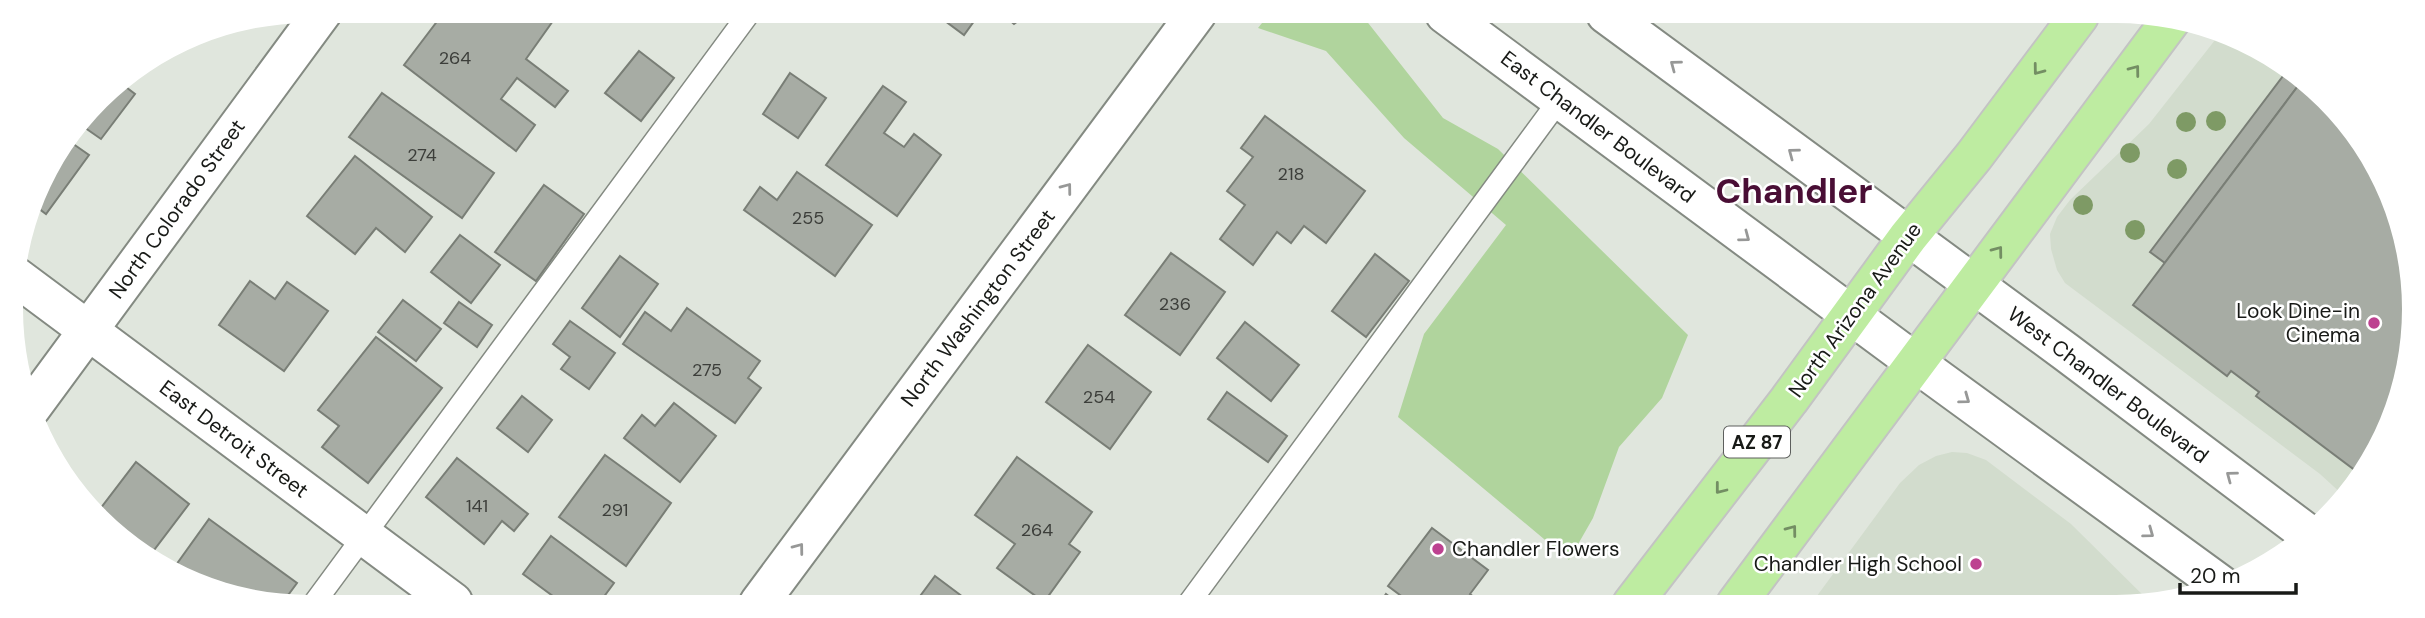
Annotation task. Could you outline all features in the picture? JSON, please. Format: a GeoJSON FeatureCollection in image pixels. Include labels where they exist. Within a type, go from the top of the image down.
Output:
{"type":"FeatureCollection","features":[{"type":"Feature","properties":{"kind":"main road","name":"North Colorado Street"},"geometry":{"type":"LineString","coordinates":[[38,399],[313,23]]}},
{"type":"Feature","properties":{"kind":"main road","name":"North Washington Street"},"geometry":{"type":"LineString","coordinates":[[764,595],[1190,23]]}},
{"type":"Feature","properties":{"kind":"main road","name":"East Chandler Boulevard"},"geometry":{"type":"LineString","coordinates":[[1457,23],[1851,315]]}},
{"type":"Feature","properties":{"kind":"main road"},"geometry":{"type":"LineString","coordinates":[[1617,23],[1908,237]]}},
{"type":"Feature","properties":{"kind":"main road","name":"North Arizona Avenue"},"geometry":{"type":"LineString","coordinates":[[1639,595],[1789,400],[1908,237],[1974,156],[2074,23]]}},
{"type":"Feature","properties":{"kind":"main road"},"geometry":{"type":"LineString","coordinates":[[1743,595],[2166,27]]}},
{"type":"Feature","properties":{"kind":"main road","name":"West Chandler Boulevard"},"geometry":{"type":"LineString","coordinates":[[1908,237],[2300,528]]}},
{"type":"Feature","properties":{"kind":"main road","name":"East Detroit Street"},"geometry":{"type":"LineString","coordinates":[[24,283],[444,595]]}},
{"type":"Feature","properties":{"kind":"main road"},"geometry":{"type":"LineString","coordinates":[[1851,315],[2212,578]]}},
{"type":"Feature","properties":{"kind":"lane"},"geometry":{"type":"LineString","coordinates":[[320,595],[742,23]]}},
{"type":"Feature","properties":{"kind":"lane"},"geometry":{"type":"LineString","coordinates":[[1195,595],[1560,99]]}},
{"type":"Feature","properties":{"kind":"shaded area"},"geometry":{"type":"Polygon","coordinates":[[[2215,41],[2259,61],[2305,94],[2343,135],[2373,182],[2397,253],[2402,303],[2387,401],[2373,436],[2337,490],[2320,474],[2065,283],[2057,270],[2050,234],[2057,217],[2070,200],[2149,124],[2215,41]]]}},
{"type":"Feature","properties":{"kind":"shaded area","name":"Chandler High School"},"geometry":{"type":"Polygon","coordinates":[[[1952,452],[1967,453],[1986,460],[2071,524],[2142,594],[1818,595],[1900,483],[1919,465],[1936,456],[1952,452]]]}},
{"type":"Feature","properties":{"kind":"green space"},"geometry":{"type":"Polygon","coordinates":[[[1262,23],[1368,23],[1443,118],[1498,149],[1688,335],[1662,398],[1619,447],[1593,518],[1569,560],[1398,417],[1424,334],[1506,225],[1404,138],[1326,51],[1258,28],[1262,23]]]}},
{"type":"Feature","properties":{"kind":"building"},"geometry":{"type":"Polygon","coordinates":[[[436,23],[552,23],[526,59],[568,91],[555,107],[517,78],[501,99],[535,125],[516,151],[404,65],[436,23]]]}},
{"type":"Feature","properties":{"kind":"building"},"geometry":{"type":"Polygon","coordinates":[[[948,23],[973,23],[964,35],[948,23]]]}},
{"type":"Feature","properties":{"kind":"building"},"geometry":{"type":"Polygon","coordinates":[[[639,51],[674,78],[641,121],[605,93],[639,51]]]}},
{"type":"Feature","properties":{"kind":"building"},"geometry":{"type":"Polygon","coordinates":[[[790,73],[826,98],[798,138],[763,114],[790,73]]]}},
{"type":"Feature","properties":{"kind":"building"},"geometry":{"type":"Polygon","coordinates":[[[2283,77],[2297,87],[2165,263],[2150,252],[2283,77]]]}},
{"type":"Feature","properties":{"kind":"building"},"geometry":{"type":"Polygon","coordinates":[[[883,86],[906,102],[884,133],[904,147],[914,134],[941,155],[897,216],[826,165],[883,86]]]}},
{"type":"Feature","properties":{"kind":"building"},"geometry":{"type":"Polygon","coordinates":[[[2297,87],[2331,120],[2354,150],[2373,182],[2387,217],[2400,272],[2402,328],[2397,365],[2373,436],[2353,469],[2256,396],[2259,392],[2231,371],[2227,376],[2133,305],[2297,87]]]}},
{"type":"Feature","properties":{"kind":"building"},"geometry":{"type":"Polygon","coordinates":[[[127,88],[135,94],[101,139],[87,129],[127,88]]]}},
{"type":"Feature","properties":{"kind":"building"},"geometry":{"type":"Polygon","coordinates":[[[382,93],[494,173],[462,218],[349,137],[382,93]]]}},
{"type":"Feature","properties":{"kind":"building"},"geometry":{"type":"Polygon","coordinates":[[[1265,116],[1365,191],[1326,243],[1304,226],[1291,243],[1277,232],[1253,265],[1220,239],[1245,205],[1227,191],[1253,157],[1241,148],[1265,116]]]}},
{"type":"Feature","properties":{"kind":"building"},"geometry":{"type":"Polygon","coordinates":[[[75,145],[89,155],[46,214],[41,210],[52,182],[75,145]]]}},
{"type":"Feature","properties":{"kind":"building"},"geometry":{"type":"Polygon","coordinates":[[[355,156],[432,217],[405,252],[376,228],[355,254],[307,216],[355,156]]]}},
{"type":"Feature","properties":{"kind":"building"},"geometry":{"type":"Polygon","coordinates":[[[797,172],[872,225],[835,276],[744,210],[760,187],[777,200],[797,172]]]}},
{"type":"Feature","properties":{"kind":"building"},"geometry":{"type":"Polygon","coordinates":[[[544,185],[584,214],[536,281],[495,252],[544,185]]]}},
{"type":"Feature","properties":{"kind":"building"},"geometry":{"type":"Polygon","coordinates":[[[460,235],[500,265],[471,303],[431,272],[460,235]]]}},
{"type":"Feature","properties":{"kind":"building"},"geometry":{"type":"Polygon","coordinates":[[[1171,253],[1225,292],[1180,355],[1125,315],[1171,253]]]}},
{"type":"Feature","properties":{"kind":"building"},"geometry":{"type":"Polygon","coordinates":[[[1375,254],[1409,281],[1366,337],[1332,311],[1375,254]]]}},
{"type":"Feature","properties":{"kind":"building"},"geometry":{"type":"Polygon","coordinates":[[[620,256],[658,284],[620,337],[582,308],[620,256]]]}},
{"type":"Feature","properties":{"kind":"building"},"geometry":{"type":"Polygon","coordinates":[[[250,281],[275,299],[287,282],[328,311],[284,371],[219,325],[250,281]]]}},
{"type":"Feature","properties":{"kind":"building"},"geometry":{"type":"Polygon","coordinates":[[[403,300],[441,329],[416,361],[378,332],[403,300]]]}},
{"type":"Feature","properties":{"kind":"building"},"geometry":{"type":"Polygon","coordinates":[[[459,302],[492,325],[477,347],[444,323],[459,302]]]}},
{"type":"Feature","properties":{"kind":"building"},"geometry":{"type":"Polygon","coordinates":[[[687,308],[760,361],[748,378],[761,388],[735,423],[623,344],[645,312],[671,331],[687,308]]]}},
{"type":"Feature","properties":{"kind":"building"},"geometry":{"type":"Polygon","coordinates":[[[570,321],[615,353],[589,389],[561,369],[570,357],[553,344],[570,321]]]}},
{"type":"Feature","properties":{"kind":"building"},"geometry":{"type":"Polygon","coordinates":[[[1245,322],[1299,365],[1271,401],[1217,358],[1245,322]]]}},
{"type":"Feature","properties":{"kind":"building"},"geometry":{"type":"Polygon","coordinates":[[[376,337],[442,388],[368,483],[322,447],[339,426],[318,410],[376,337]]]}},
{"type":"Feature","properties":{"kind":"building"},"geometry":{"type":"Polygon","coordinates":[[[1088,345],[1151,392],[1110,449],[1046,402],[1088,345]]]}},
{"type":"Feature","properties":{"kind":"building"},"geometry":{"type":"Polygon","coordinates":[[[1227,392],[1287,436],[1268,462],[1208,419],[1227,392]]]}},
{"type":"Feature","properties":{"kind":"building"},"geometry":{"type":"Polygon","coordinates":[[[522,396],[552,420],[528,452],[497,428],[522,396]]]}},
{"type":"Feature","properties":{"kind":"building"},"geometry":{"type":"Polygon","coordinates":[[[674,403],[716,436],[680,482],[624,438],[642,415],[655,426],[674,403]]]}},
{"type":"Feature","properties":{"kind":"building"},"geometry":{"type":"Polygon","coordinates":[[[605,455],[671,503],[626,566],[559,517],[605,455]]]}},
{"type":"Feature","properties":{"kind":"building"},"geometry":{"type":"Polygon","coordinates":[[[1017,457],[1092,512],[1069,544],[1080,552],[1049,595],[1034,595],[997,568],[1015,544],[975,515],[1017,457]]]}},
{"type":"Feature","properties":{"kind":"building"},"geometry":{"type":"Polygon","coordinates":[[[457,458],[528,514],[514,531],[502,521],[484,544],[426,497],[457,458]]]}},
{"type":"Feature","properties":{"kind":"building"},"geometry":{"type":"Polygon","coordinates":[[[136,462],[189,504],[154,550],[120,524],[102,506],[136,462]]]}},
{"type":"Feature","properties":{"kind":"building"},"geometry":{"type":"Polygon","coordinates":[[[209,519],[297,583],[288,595],[253,590],[217,580],[177,563],[209,519]]]}},
{"type":"Feature","properties":{"kind":"building","name":"Chandler Flowers"},"geometry":{"type":"Polygon","coordinates":[[[1432,528],[1488,570],[1471,595],[1400,595],[1388,586],[1432,528]]]}},
{"type":"Feature","properties":{"kind":"building"},"geometry":{"type":"Polygon","coordinates":[[[551,536],[614,583],[605,595],[552,595],[523,574],[551,536]]]}},
{"type":"Feature","properties":{"kind":"building"},"geometry":{"type":"Polygon","coordinates":[[[935,576],[960,595],[921,595],[935,576]]]}},
{"type":"Feature","properties":{"kind":"place","name":"Look Dine-in Cinema"},"geometry":{"type":"Point","coordinates":[2374,323]}},
{"type":"Feature","properties":{"kind":"place","name":"Chandler Flowers"},"geometry":{"type":"Point","coordinates":[1438,549]}},
{"type":"Feature","properties":{"kind":"place","name":"Chandler High School"},"geometry":{"type":"Point","coordinates":[1976,564]}},
{"type":"Feature","properties":{"kind":"district","name":"Chandler"},"geometry":{"type":"Point","coordinates":[1794,191]}}]}
